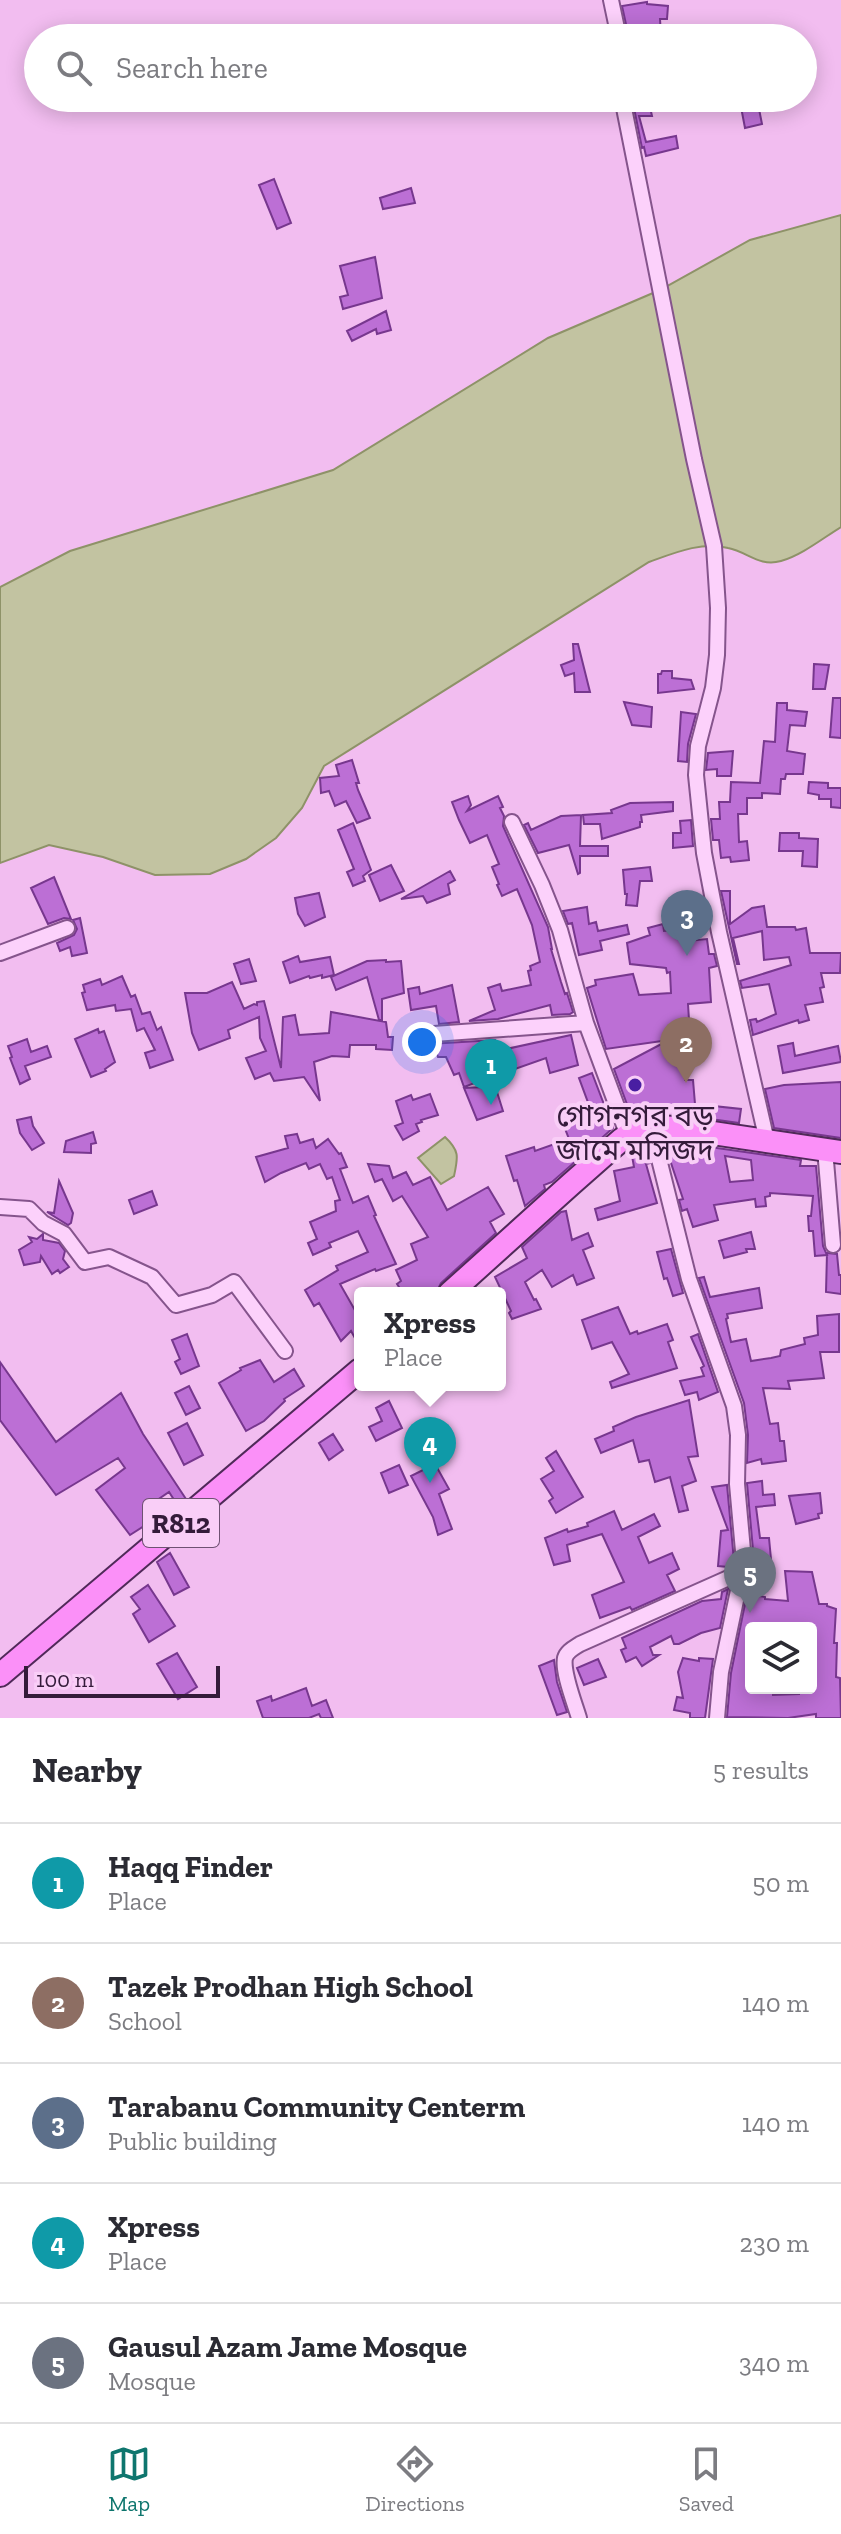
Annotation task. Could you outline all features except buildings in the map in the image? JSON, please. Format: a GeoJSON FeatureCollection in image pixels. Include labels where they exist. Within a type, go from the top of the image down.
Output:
{"type":"FeatureCollection","features":[{"type":"Feature","properties":{"kind":"main road"},"geometry":{"type":"LineString","coordinates":[[457,1287],[636,1130],[679,1128],[833,1150]]}},
{"type":"Feature","properties":{"kind":"main road","name":"R812"},"geometry":{"type":"LineString","coordinates":[[0,1675],[354,1375]]}},
{"type":"Feature","properties":{"kind":"street"},"geometry":{"type":"LineString","coordinates":[[611,0],[616,24]]}},
{"type":"Feature","properties":{"kind":"street"},"geometry":{"type":"LineString","coordinates":[[625,112],[714,546],[718,608],[713,688],[698,746],[696,775],[704,853],[767,1141]]}},
{"type":"Feature","properties":{"kind":"street"},"geometry":{"type":"LineString","coordinates":[[512,822],[555,919],[586,1023],[628,1136]]}},
{"type":"Feature","properties":{"kind":"street"},"geometry":{"type":"LineString","coordinates":[[0,953],[67,928]]}},
{"type":"Feature","properties":{"kind":"street"},"geometry":{"type":"LineString","coordinates":[[420,1035],[586,1023]]}},
{"type":"Feature","properties":{"kind":"street"},"geometry":{"type":"LineString","coordinates":[[651,1127],[689,1279],[734,1406],[738,1435],[737,1484],[744,1562],[721,1672],[717,1718]]}},
{"type":"Feature","properties":{"kind":"street"},"geometry":{"type":"LineString","coordinates":[[833,1150],[833,1245]]}},
{"type":"Feature","properties":{"kind":"street"},"geometry":{"type":"LineString","coordinates":[[0,1207],[29,1209],[43,1223],[64,1234],[85,1262],[109,1257],[152,1277],[176,1305],[212,1295],[234,1282],[285,1351]]}},
{"type":"Feature","properties":{"kind":"street"},"geometry":{"type":"LineString","coordinates":[[579,1718],[564,1659],[569,1652],[580,1644],[742,1572]]}},
{"type":"Feature","properties":{"kind":"shaded area"},"geometry":{"type":"Polygon","coordinates":[[[841,215],[841,527],[804,551],[781,561],[766,562],[735,550],[708,546],[649,562],[324,766],[302,808],[276,838],[246,859],[210,874],[155,875],[103,857],[49,845],[0,863],[0,587],[70,551],[333,470],[548,338],[660,290],[750,240],[841,215]]]}},
{"type":"Feature","properties":{"kind":"shaded area"},"geometry":{"type":"Polygon","coordinates":[[[445,1137],[453,1146],[457,1159],[454,1176],[441,1184],[418,1158],[445,1137]]]}},
{"type":"Feature","properties":{"kind":"place","name":"Tarabanu Community Centerm"},"geometry":{"type":"Point","coordinates":[687,956]}},
{"type":"Feature","properties":{"kind":"place","name":"Tazek Prodhan High School"},"geometry":{"type":"Point","coordinates":[686,1083]}},
{"type":"Feature","properties":{"kind":"place","name":"গোগনগর বড় জামে মসিজদ"},"geometry":{"type":"Point","coordinates":[635,1085]}},
{"type":"Feature","properties":{"kind":"place","name":"Haqq Finder"},"geometry":{"type":"Point","coordinates":[491,1105]}},
{"type":"Feature","properties":{"kind":"place","name":"Xpress"},"geometry":{"type":"Point","coordinates":[430,1483]}},
{"type":"Feature","properties":{"kind":"place","name":"Gausul Azam Jame Mosque"},"geometry":{"type":"Point","coordinates":[750,1613]}}]}
